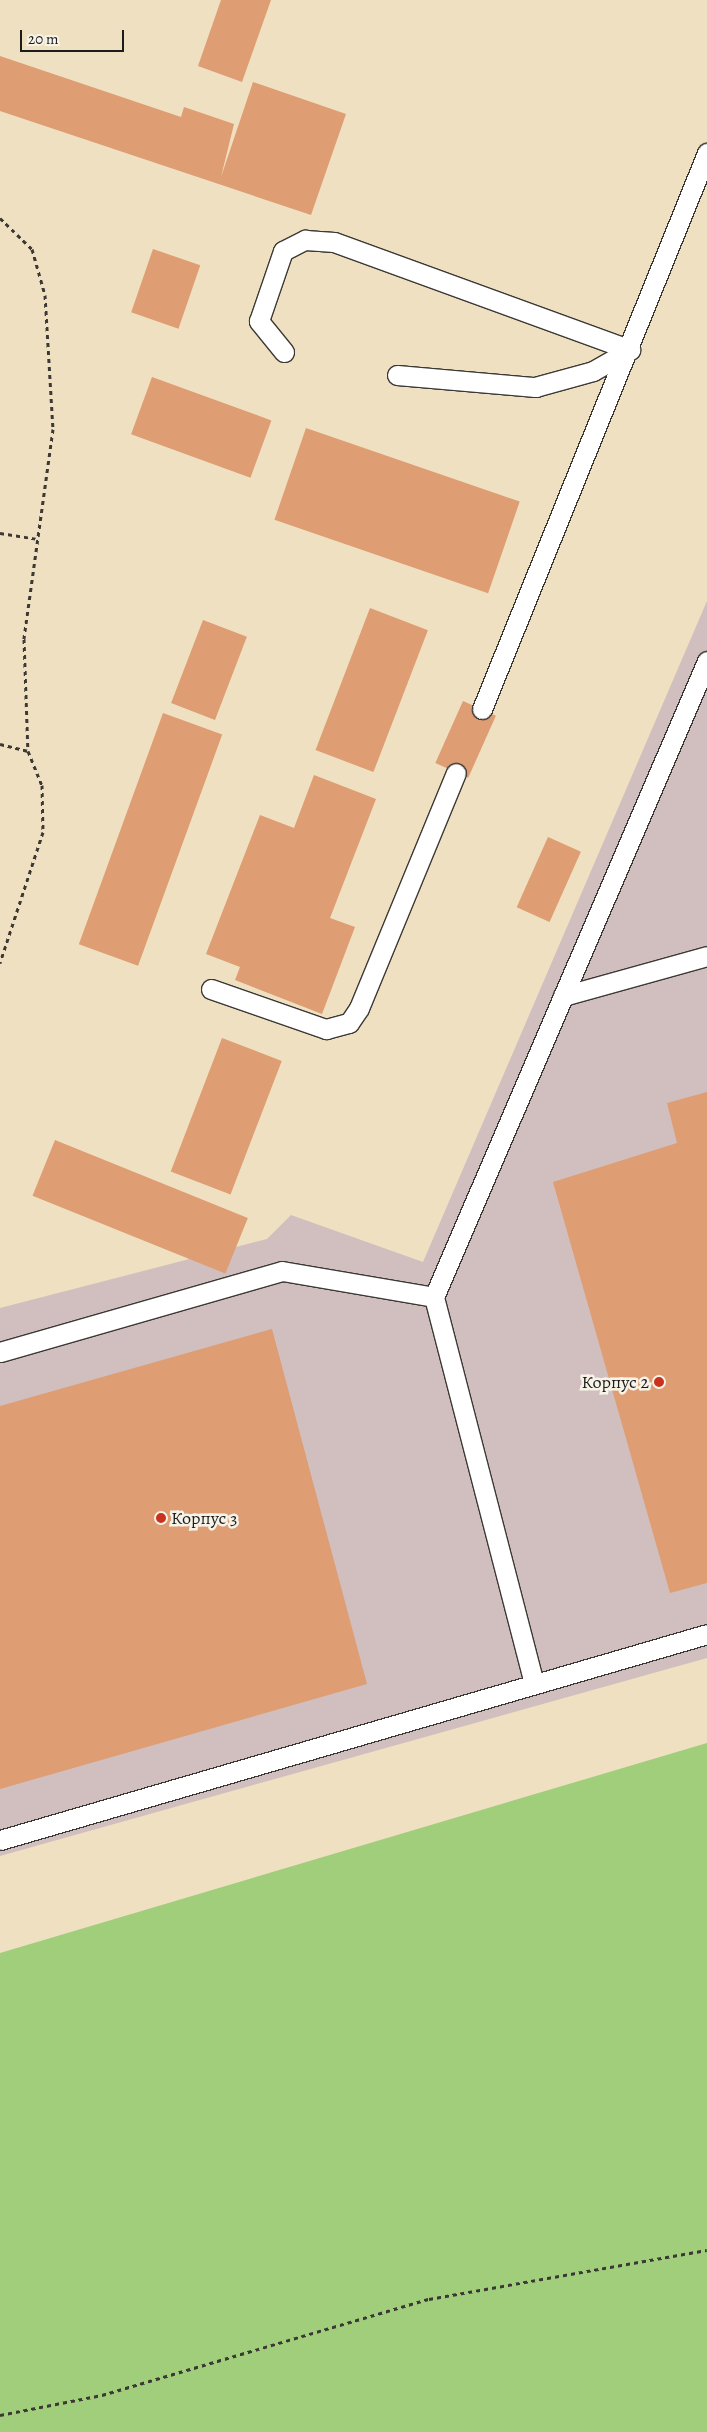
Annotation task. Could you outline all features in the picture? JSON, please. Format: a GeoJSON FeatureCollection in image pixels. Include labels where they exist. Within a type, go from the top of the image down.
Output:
{"type":"FeatureCollection","features":[{"type":"Feature","properties":{"kind":"lane"},"geometry":{"type":"LineString","coordinates":[[482,709],[630,350],[707,153]]}},
{"type":"Feature","properties":{"kind":"lane"},"geometry":{"type":"LineString","coordinates":[[284,352],[259,321],[283,251],[305,240],[334,242],[630,350]]}},
{"type":"Feature","properties":{"kind":"lane"},"geometry":{"type":"LineString","coordinates":[[397,375],[535,387],[593,371],[630,350]]}},
{"type":"Feature","properties":{"kind":"lane"},"geometry":{"type":"LineString","coordinates":[[534,1683],[434,1297],[707,661]]}},
{"type":"Feature","properties":{"kind":"lane"},"geometry":{"type":"LineString","coordinates":[[211,989],[326,1029],[348,1023],[359,1008],[456,773]]}},
{"type":"Feature","properties":{"kind":"lane"},"geometry":{"type":"LineString","coordinates":[[563,996],[707,956]]}},
{"type":"Feature","properties":{"kind":"lane"},"geometry":{"type":"LineString","coordinates":[[0,1352],[282,1271],[434,1297]]}},
{"type":"Feature","properties":{"kind":"lane"},"geometry":{"type":"LineString","coordinates":[[0,1840],[707,1634]]}},
{"type":"Feature","properties":{"kind":"path"},"geometry":{"type":"LineString","coordinates":[[0,218],[32,249],[45,295],[53,429],[36,539],[24,639],[28,751],[42,785],[43,832],[0,963]]}},
{"type":"Feature","properties":{"kind":"path"},"geometry":{"type":"LineString","coordinates":[[0,533],[36,539]]}},
{"type":"Feature","properties":{"kind":"path"},"geometry":{"type":"LineString","coordinates":[[0,744],[28,751]]}},
{"type":"Feature","properties":{"kind":"path"},"geometry":{"type":"LineString","coordinates":[[0,2415],[102,2395],[429,2299],[707,2250]]}},
{"type":"Feature","properties":{"kind":"shaded area"},"geometry":{"type":"Polygon","coordinates":[[[707,601],[707,1658],[0,1856],[0,1308],[267,1239],[291,1215],[423,1262],[707,601]]]}},
{"type":"Feature","properties":{"kind":"green space"},"geometry":{"type":"Polygon","coordinates":[[[707,1743],[707,2432],[0,2432],[0,1953],[707,1743]]]}},
{"type":"Feature","properties":{"kind":"building"},"geometry":{"type":"Polygon","coordinates":[[[221,0],[271,0],[242,82],[198,66],[221,0]]]}},
{"type":"Feature","properties":{"kind":"building"},"geometry":{"type":"Polygon","coordinates":[[[0,56],[181,117],[184,107],[234,124],[221,177],[253,82],[346,114],[311,215],[0,111],[0,56]]]}},
{"type":"Feature","properties":{"kind":"building"},"geometry":{"type":"Polygon","coordinates":[[[153,249],[200,265],[178,329],[131,312],[153,249]]]}},
{"type":"Feature","properties":{"kind":"building"},"geometry":{"type":"Polygon","coordinates":[[[152,377],[271,420],[250,478],[131,434],[152,377]]]}},
{"type":"Feature","properties":{"kind":"building"},"geometry":{"type":"Polygon","coordinates":[[[306,428],[520,502],[488,593],[274,520],[306,428]]]}},
{"type":"Feature","properties":{"kind":"building"},"geometry":{"type":"Polygon","coordinates":[[[370,608],[428,630],[373,772],[316,750],[370,608]]]}},
{"type":"Feature","properties":{"kind":"building"},"geometry":{"type":"Polygon","coordinates":[[[203,620],[247,637],[215,720],[171,703],[203,620]]]}},
{"type":"Feature","properties":{"kind":"building"},"geometry":{"type":"Polygon","coordinates":[[[463,701],[496,716],[468,778],[435,763],[463,701]]]}},
{"type":"Feature","properties":{"kind":"building"},"geometry":{"type":"Polygon","coordinates":[[[163,713],[222,735],[138,966],[79,944],[163,713]]]}},
{"type":"Feature","properties":{"kind":"building"},"geometry":{"type":"Polygon","coordinates":[[[314,775],[376,799],[330,918],[355,927],[322,1014],[235,980],[240,967],[206,954],[260,815],[294,828],[314,775]]]}},
{"type":"Feature","properties":{"kind":"building"},"geometry":{"type":"Polygon","coordinates":[[[548,837],[581,852],[550,922],[517,907],[548,837]]]}},
{"type":"Feature","properties":{"kind":"building"},"geometry":{"type":"Polygon","coordinates":[[[222,1038],[282,1061],[231,1194],[171,1172],[222,1038]]]}},
{"type":"Feature","properties":{"kind":"building","name":"Корпус 2"},"geometry":{"type":"Polygon","coordinates":[[[707,1092],[707,1583],[670,1593],[553,1182],[677,1143],[667,1103],[707,1092]]]}},
{"type":"Feature","properties":{"kind":"building"},"geometry":{"type":"Polygon","coordinates":[[[55,1140],[248,1218],[225,1274],[33,1196],[55,1140]]]}},
{"type":"Feature","properties":{"kind":"building","name":"Корпус 3"},"geometry":{"type":"Polygon","coordinates":[[[272,1329],[367,1684],[0,1789],[0,1406],[272,1329]]]}},
{"type":"Feature","properties":{"kind":"place","name":"Корпус 2"},"geometry":{"type":"Point","coordinates":[659,1382]}},
{"type":"Feature","properties":{"kind":"place","name":"Корпус 3"},"geometry":{"type":"Point","coordinates":[161,1518]}}]}
